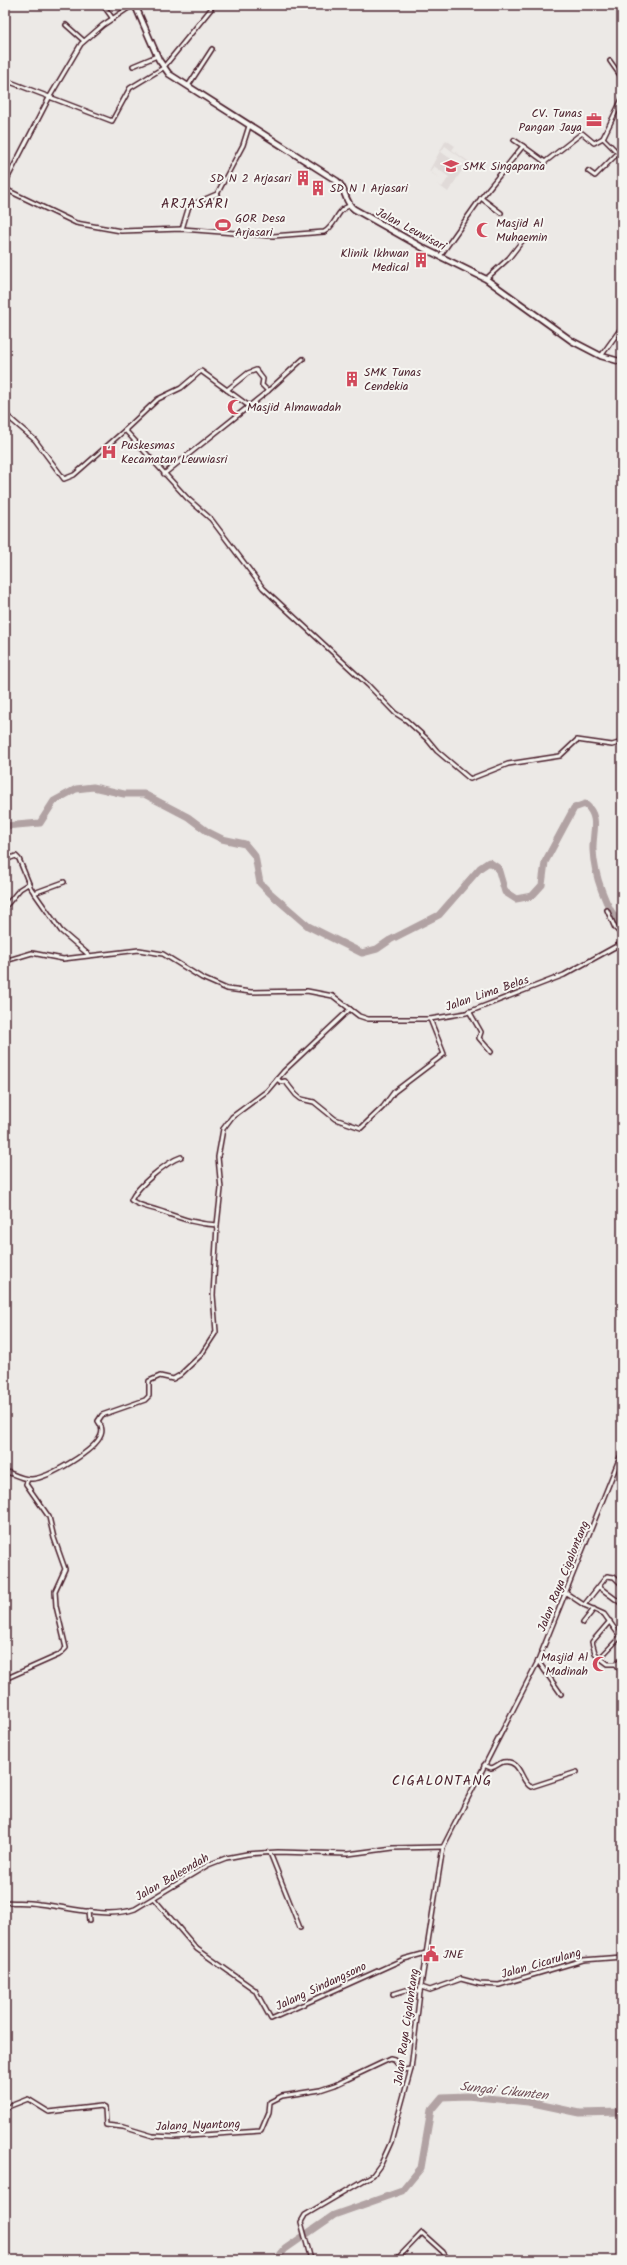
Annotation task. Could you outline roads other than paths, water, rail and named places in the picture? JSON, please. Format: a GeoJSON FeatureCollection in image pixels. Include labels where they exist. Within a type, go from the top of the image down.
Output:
{"type":"FeatureCollection","features":[{"type":"Feature","properties":{"kind":"main road"},"geometry":{"type":"LineString","coordinates":[[134,5],[163,68],[171,76],[340,183],[349,206]]}},
{"type":"Feature","properties":{"kind":"main road","name":"Jalan Leuwisari"},"geometry":{"type":"LineString","coordinates":[[349,206],[388,229],[486,279],[558,332],[600,356],[622,362]]}},
{"type":"Feature","properties":{"kind":"street"},"geometry":{"type":"LineString","coordinates":[[103,5],[113,19]]}},
{"type":"Feature","properties":{"kind":"street"},"geometry":{"type":"LineString","coordinates":[[5,183],[9,172],[70,59],[84,41],[134,5]]}},
{"type":"Feature","properties":{"kind":"street"},"geometry":{"type":"LineString","coordinates":[[5,80],[48,98],[112,121],[130,88],[163,68],[211,9]]}},
{"type":"Feature","properties":{"kind":"street"},"geometry":{"type":"LineString","coordinates":[[66,25],[84,41]]}},
{"type":"Feature","properties":{"kind":"street"},"geometry":{"type":"LineString","coordinates":[[188,86],[212,48]]}},
{"type":"Feature","properties":{"kind":"street"},"geometry":{"type":"LineString","coordinates":[[133,66],[157,56]]}},
{"type":"Feature","properties":{"kind":"street"},"geometry":{"type":"LineString","coordinates":[[610,61],[622,78]]}},
{"type":"Feature","properties":{"kind":"street"},"geometry":{"type":"LineString","coordinates":[[514,140],[545,162],[582,133],[594,143],[603,138],[622,99]]}},
{"type":"Feature","properties":{"kind":"street"},"geometry":{"type":"LineString","coordinates":[[182,229],[189,206],[217,194],[241,149],[249,126]]}},
{"type":"Feature","properties":{"kind":"street"},"geometry":{"type":"LineString","coordinates":[[603,138],[622,157]]}},
{"type":"Feature","properties":{"kind":"street"},"geometry":{"type":"LineString","coordinates":[[440,256],[481,198],[523,146]]}},
{"type":"Feature","properties":{"kind":"street"},"geometry":{"type":"LineString","coordinates":[[588,170],[595,176],[618,153]]}},
{"type":"Feature","properties":{"kind":"street"},"geometry":{"type":"LineString","coordinates":[[5,170],[9,172]]}},
{"type":"Feature","properties":{"kind":"street"},"geometry":{"type":"LineString","coordinates":[[5,189],[68,219],[88,226],[130,232],[182,229],[273,236],[324,232],[330,228],[341,210],[349,206]]}},
{"type":"Feature","properties":{"kind":"street"},"geometry":{"type":"LineString","coordinates":[[481,198],[500,213]]}},
{"type":"Feature","properties":{"kind":"street"},"geometry":{"type":"LineString","coordinates":[[486,279],[509,258],[522,240]]}},
{"type":"Feature","properties":{"kind":"street"},"geometry":{"type":"LineString","coordinates":[[600,356],[622,326]]}},
{"type":"Feature","properties":{"kind":"street"},"geometry":{"type":"LineString","coordinates":[[164,474],[268,391],[303,359]]}},
{"type":"Feature","properties":{"kind":"street"},"geometry":{"type":"LineString","coordinates":[[227,390],[248,373],[256,370],[263,379],[262,385],[268,391]]}},
{"type":"Feature","properties":{"kind":"street"},"geometry":{"type":"LineString","coordinates":[[5,414],[35,440],[64,479],[74,474],[158,399],[181,388],[201,371],[249,406]]}},
{"type":"Feature","properties":{"kind":"street"},"geometry":{"type":"LineString","coordinates":[[125,430],[186,498],[211,519],[263,588],[368,685],[395,713],[406,720],[427,739],[437,751],[470,779],[508,764],[560,756],[577,740],[612,745],[622,742]]}},
{"type":"Feature","properties":{"kind":"street"},"geometry":{"type":"LineString","coordinates":[[5,860],[16,856],[19,859],[34,893],[61,931],[89,955]]}},
{"type":"Feature","properties":{"kind":"street"},"geometry":{"type":"LineString","coordinates":[[34,893],[64,882]]}},
{"type":"Feature","properties":{"kind":"street"},"geometry":{"type":"LineString","coordinates":[[5,907],[20,889],[26,885],[30,886]]}},
{"type":"Feature","properties":{"kind":"street"},"geometry":{"type":"LineString","coordinates":[[607,910],[616,928],[622,935]]}},
{"type":"Feature","properties":{"kind":"street","name":"Jalan Lima Belas"},"geometry":{"type":"LineString","coordinates":[[5,961],[32,954],[63,959],[139,950],[163,954],[202,978],[227,989],[251,992],[307,991],[333,996],[359,1016],[368,1018],[430,1019],[469,1011],[564,975],[622,943]]}},
{"type":"Feature","properties":{"kind":"street"},"geometry":{"type":"LineString","coordinates":[[5,1471],[28,1479],[50,1473],[80,1456],[100,1437],[102,1429],[98,1420],[102,1414],[145,1400],[148,1396],[149,1381],[152,1378],[162,1375],[173,1378],[178,1377],[196,1361],[209,1345],[216,1332],[213,1295],[217,1225],[221,1189],[218,1157],[223,1129],[229,1120],[266,1092],[331,1025],[350,1009]]}},
{"type":"Feature","properties":{"kind":"street"},"geometry":{"type":"LineString","coordinates":[[469,1011],[481,1032],[479,1038],[491,1052]]}},
{"type":"Feature","properties":{"kind":"street"},"geometry":{"type":"LineString","coordinates":[[277,1079],[282,1082],[285,1081],[301,1099],[314,1102],[335,1119],[361,1128],[383,1107],[394,1092],[444,1054],[430,1019]]}},
{"type":"Feature","properties":{"kind":"street"},"geometry":{"type":"LineString","coordinates":[[181,1157],[173,1160],[158,1172],[136,1193],[131,1200],[140,1207],[153,1209],[196,1224],[217,1225]]}},
{"type":"Feature","properties":{"kind":"street","name":"Jalan Raya Cigalontang"},"geometry":{"type":"LineString","coordinates":[[311,2260],[301,2222],[305,2215],[365,2181],[378,2169],[391,2142],[411,2069],[420,1992],[443,1847],[538,1661],[622,1452]]}},
{"type":"Feature","properties":{"kind":"street"},"geometry":{"type":"LineString","coordinates":[[5,1679],[63,1653],[66,1645],[56,1606],[55,1591],[65,1569],[54,1538],[49,1517],[43,1506],[28,1489],[26,1484],[28,1479]]}},
{"type":"Feature","properties":{"kind":"street"},"geometry":{"type":"LineString","coordinates":[[584,1605],[608,1576],[612,1575],[622,1585]]}},
{"type":"Feature","properties":{"kind":"street"},"geometry":{"type":"LineString","coordinates":[[599,1587],[622,1604]]}},
{"type":"Feature","properties":{"kind":"street"},"geometry":{"type":"LineString","coordinates":[[566,1593],[584,1605],[604,1614],[621,1638],[600,1658]]}},
{"type":"Feature","properties":{"kind":"street"},"geometry":{"type":"LineString","coordinates":[[583,1623],[594,1609]]}},
{"type":"Feature","properties":{"kind":"street"},"geometry":{"type":"LineString","coordinates":[[610,1622],[592,1642],[595,1653],[608,1664],[616,1664],[622,1658]]}},
{"type":"Feature","properties":{"kind":"street"},"geometry":{"type":"LineString","coordinates":[[538,1661],[561,1694]]}},
{"type":"Feature","properties":{"kind":"street"},"geometry":{"type":"LineString","coordinates":[[616,1664],[622,1672]]}},
{"type":"Feature","properties":{"kind":"street"},"geometry":{"type":"LineString","coordinates":[[484,1765],[491,1768],[503,1762],[516,1766],[521,1770],[529,1787],[577,1772]]}},
{"type":"Feature","properties":{"kind":"street","name":"Jalan Baleendah"},"geometry":{"type":"LineString","coordinates":[[5,1902],[39,1904],[88,1911],[126,1912],[154,1899],[208,1865],[220,1860],[247,1854],[348,1854],[373,1849],[443,1847]]}},
{"type":"Feature","properties":{"kind":"street"},"geometry":{"type":"LineString","coordinates":[[270,1853],[300,1928]]}},
{"type":"Feature","properties":{"kind":"street","name":"Jalang Sindangsono"},"geometry":{"type":"LineString","coordinates":[[154,1899],[197,1949],[255,1990],[271,2019],[404,1959],[426,1953]]}},
{"type":"Feature","properties":{"kind":"street"},"geometry":{"type":"LineString","coordinates":[[88,1911],[89,1921]]}},
{"type":"Feature","properties":{"kind":"street","name":"Jalan Cicarulang"},"geometry":{"type":"LineString","coordinates":[[421,1987],[430,1990],[461,1979],[480,1984],[498,1985],[583,1960],[622,1957]]}},
{"type":"Feature","properties":{"kind":"street"},"geometry":{"type":"LineString","coordinates":[[394,1994],[406,1990],[420,1992]]}},
{"type":"Feature","properties":{"kind":"street","name":"Jalang Nyantong"},"geometry":{"type":"LineString","coordinates":[[5,2108],[28,2099],[45,2110],[58,2112],[101,2106],[105,2108],[107,2113],[106,2125],[122,2127],[153,2136],[199,2137],[261,2132],[272,2100],[328,2088],[390,2059],[394,2060],[403,2070],[411,2069]]}},
{"type":"Feature","properties":{"kind":"street"},"geometry":{"type":"LineString","coordinates":[[396,2260],[422,2233],[443,2252],[448,2260]]}},
{"type":"Feature","properties":{"kind":"waterway"},"geometry":{"type":"LineString","coordinates":[[5,826],[40,823],[54,801],[76,789],[93,787],[124,794],[144,794],[188,817],[208,832],[222,839],[245,844],[255,856],[260,883],[270,893],[308,926],[362,953],[377,949],[390,940],[439,915],[480,868],[489,862],[498,868],[505,892],[516,899],[532,896],[542,885],[545,862],[574,808],[585,804],[593,814],[595,826],[593,850],[598,880],[610,910],[622,925]]}},
{"type":"Feature","properties":{"kind":"waterway","name":"Sungai Cikunten"},"geometry":{"type":"LineString","coordinates":[[276,2260],[285,2249],[334,2215],[402,2191],[421,2168],[431,2110],[442,2097],[467,2096],[528,2102],[580,2113],[622,2112]]}},
{"type":"Feature","properties":{"kind":"place","name":"CV. Tunas Pangan Jaya"},"geometry":{"type":"Point","coordinates":[594,120]}},
{"type":"Feature","properties":{"kind":"place","name":"SMK Singaparna"},"geometry":{"type":"Point","coordinates":[451,166]}},
{"type":"Feature","properties":{"kind":"place","name":"SD N 2 Arjasari"},"geometry":{"type":"Point","coordinates":[303,178]}},
{"type":"Feature","properties":{"kind":"place","name":"SD N 1 Arjasari"},"geometry":{"type":"Point","coordinates":[318,188]}},
{"type":"Feature","properties":{"kind":"place","name":"GOR Desa Arjasari"},"geometry":{"type":"Point","coordinates":[223,225]}},
{"type":"Feature","properties":{"kind":"place","name":"Masjid Al Muhaemin"},"geometry":{"type":"Point","coordinates":[484,230]}},
{"type":"Feature","properties":{"kind":"place","name":"Klinik Ikhwan Medical"},"geometry":{"type":"Point","coordinates":[421,260]}},
{"type":"Feature","properties":{"kind":"place","name":"SMK Tunas Cendekia"},"geometry":{"type":"Point","coordinates":[352,379]}},
{"type":"Feature","properties":{"kind":"place","name":"Masjid Almawadah"},"geometry":{"type":"Point","coordinates":[235,407]}},
{"type":"Feature","properties":{"kind":"place","name":"Puskesmas Kecamatan Leuwiasri"},"geometry":{"type":"Point","coordinates":[109,452]}},
{"type":"Feature","properties":{"kind":"place","name":"Masjid Al Madinah"},"geometry":{"type":"Point","coordinates":[600,1664]}},
{"type":"Feature","properties":{"kind":"place","name":"JNE"},"geometry":{"type":"Point","coordinates":[431,1954]}},
{"type":"Feature","properties":{"kind":"district","name":"ARJASARI"},"geometry":{"type":"Point","coordinates":[195,203]}},
{"type":"Feature","properties":{"kind":"district","name":"CIGALONTANG"},"geometry":{"type":"Point","coordinates":[442,1780]}}]}
